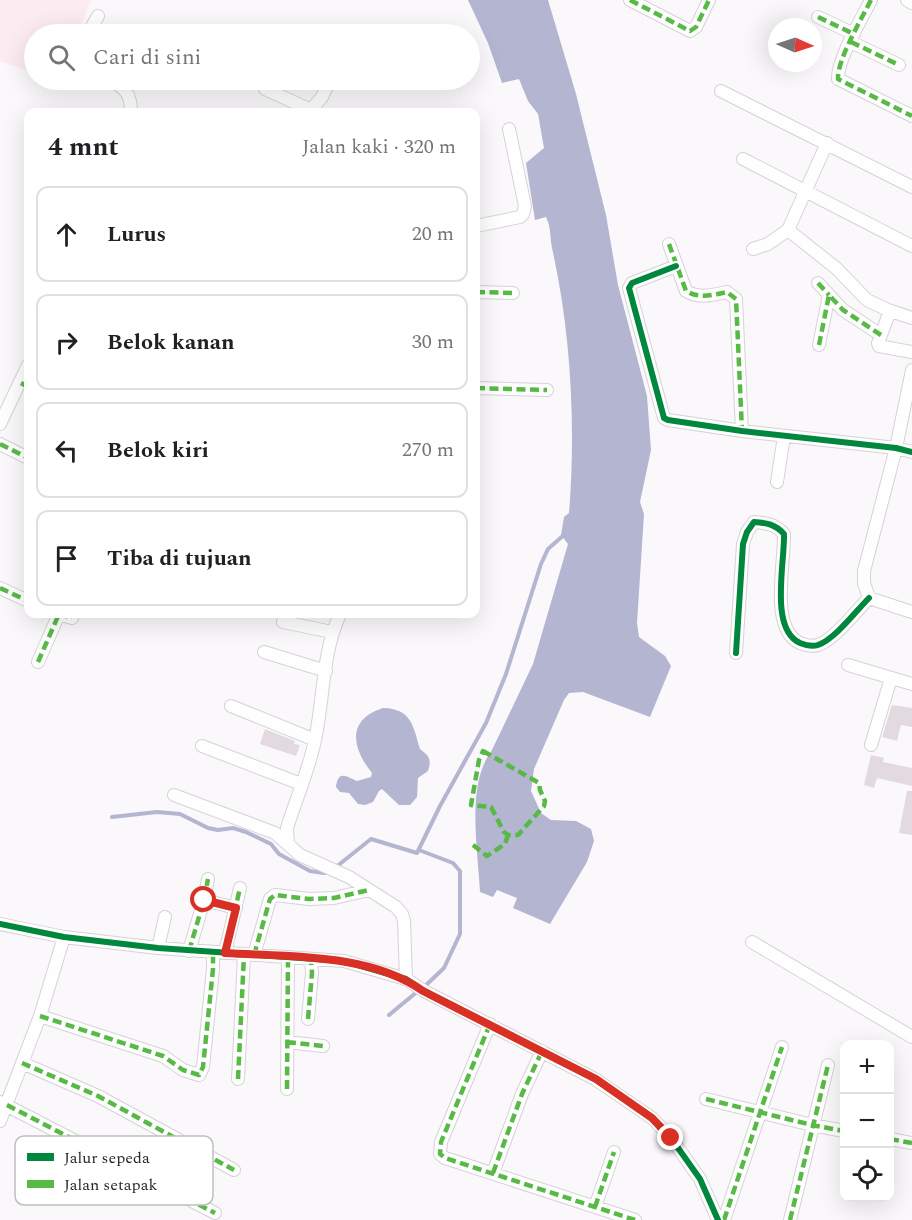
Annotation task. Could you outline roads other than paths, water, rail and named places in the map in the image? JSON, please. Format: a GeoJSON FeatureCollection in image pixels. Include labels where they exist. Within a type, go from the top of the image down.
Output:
{"type":"FeatureCollection","features":[{"type":"Feature","properties":{"kind":"street"},"geometry":{"type":"LineString","coordinates":[[630,0],[690,31],[696,27],[709,0]]}},
{"type":"Feature","properties":{"kind":"street"},"geometry":{"type":"LineString","coordinates":[[871,0],[838,72],[838,79],[912,116]]}},
{"type":"Feature","properties":{"kind":"street"},"geometry":{"type":"LineString","coordinates":[[906,0],[912,3]]}},
{"type":"Feature","properties":{"kind":"street"},"geometry":{"type":"LineString","coordinates":[[94,24],[98,16]]}},
{"type":"Feature","properties":{"kind":"street"},"geometry":{"type":"LineString","coordinates":[[818,17],[899,66]]}},
{"type":"Feature","properties":{"kind":"street"},"geometry":{"type":"LineString","coordinates":[[125,90],[130,108]]}},
{"type":"Feature","properties":{"kind":"street"},"geometry":{"type":"LineString","coordinates":[[267,90],[304,108]]}},
{"type":"Feature","properties":{"kind":"street"},"geometry":{"type":"LineString","coordinates":[[313,108],[325,90]]}},
{"type":"Feature","properties":{"kind":"street"},"geometry":{"type":"LineString","coordinates":[[721,91],[912,187]]}},
{"type":"Feature","properties":{"kind":"street"},"geometry":{"type":"LineString","coordinates":[[480,225],[520,217],[523,214],[525,207],[509,129]]}},
{"type":"Feature","properties":{"kind":"street"},"geometry":{"type":"LineString","coordinates":[[753,249],[768,244],[788,230],[827,143]]}},
{"type":"Feature","properties":{"kind":"street"},"geometry":{"type":"LineString","coordinates":[[743,159],[912,246]]}},
{"type":"Feature","properties":{"kind":"street"},"geometry":{"type":"LineString","coordinates":[[788,230],[836,268],[867,300],[912,318]]}},
{"type":"Feature","properties":{"kind":"street"},"geometry":{"type":"LineString","coordinates":[[669,244],[686,291],[693,295],[703,296],[728,292],[736,299],[742,431]]}},
{"type":"Feature","properties":{"kind":"street"},"geometry":{"type":"LineString","coordinates":[[676,266],[632,283],[629,288],[664,418],[672,422],[896,448],[912,452]]}},
{"type":"Feature","properties":{"kind":"street"},"geometry":{"type":"LineString","coordinates":[[818,283],[843,310],[881,334]]}},
{"type":"Feature","properties":{"kind":"street"},"geometry":{"type":"LineString","coordinates":[[480,292],[513,293]]}},
{"type":"Feature","properties":{"kind":"street"},"geometry":{"type":"LineString","coordinates":[[819,345],[829,295]]}},
{"type":"Feature","properties":{"kind":"street"},"geometry":{"type":"LineString","coordinates":[[890,310],[879,346],[912,352]]}},
{"type":"Feature","properties":{"kind":"street"},"geometry":{"type":"LineString","coordinates":[[869,598],[864,583],[864,572],[896,448],[912,370]]}},
{"type":"Feature","properties":{"kind":"street"},"geometry":{"type":"LineString","coordinates":[[0,423],[24,387]]}},
{"type":"Feature","properties":{"kind":"street"},"geometry":{"type":"LineString","coordinates":[[480,388],[548,390]]}},
{"type":"Feature","properties":{"kind":"street"},"geometry":{"type":"LineString","coordinates":[[777,482],[784,436]]}},
{"type":"Feature","properties":{"kind":"street"},"geometry":{"type":"LineString","coordinates":[[0,444],[24,456]]}},
{"type":"Feature","properties":{"kind":"street"},"geometry":{"type":"LineString","coordinates":[[736,653],[743,544],[754,522],[777,527],[784,534],[780,603],[789,634],[796,641],[817,646],[830,638],[869,598]]}},
{"type":"Feature","properties":{"kind":"street"},"geometry":{"type":"LineString","coordinates":[[0,588],[24,599]]}},
{"type":"Feature","properties":{"kind":"street"},"geometry":{"type":"LineString","coordinates":[[869,598],[911,609]]}},
{"type":"Feature","properties":{"kind":"street"},"geometry":{"type":"LineString","coordinates":[[38,662],[57,618]]}},
{"type":"Feature","properties":{"kind":"street"},"geometry":{"type":"LineString","coordinates":[[288,843],[287,828],[315,740],[326,659],[338,618]]}},
{"type":"Feature","properties":{"kind":"street"},"geometry":{"type":"LineString","coordinates":[[283,622],[332,633]]}},
{"type":"Feature","properties":{"kind":"street"},"geometry":{"type":"LineString","coordinates":[[264,652],[326,671]]}},
{"type":"Feature","properties":{"kind":"street"},"geometry":{"type":"LineString","coordinates":[[848,665],[912,684]]}},
{"type":"Feature","properties":{"kind":"street"},"geometry":{"type":"LineString","coordinates":[[871,745],[891,678]]}},
{"type":"Feature","properties":{"kind":"street"},"geometry":{"type":"LineString","coordinates":[[231,706],[315,740]]}},
{"type":"Feature","properties":{"kind":"street"},"geometry":{"type":"LineString","coordinates":[[202,746],[301,784]]}},
{"type":"Feature","properties":{"kind":"street"},"geometry":{"type":"LineString","coordinates":[[174,795],[274,833],[300,855],[332,869],[396,907],[402,914],[406,979]]}},
{"type":"Feature","properties":{"kind":"street"},"geometry":{"type":"LineString","coordinates":[[189,951],[204,900],[207,879]]}},
{"type":"Feature","properties":{"kind":"street"},"geometry":{"type":"LineString","coordinates":[[40,1016],[164,1056],[183,1070],[199,1075],[203,1067],[213,969],[236,908],[240,888]]}},
{"type":"Feature","properties":{"kind":"street"},"geometry":{"type":"LineString","coordinates":[[238,1079],[249,955],[270,899],[275,895],[309,899],[334,898],[369,890]]}},
{"type":"Feature","properties":{"kind":"street"},"geometry":{"type":"LineString","coordinates":[[204,900],[236,908]]}},
{"type":"Feature","properties":{"kind":"street"},"geometry":{"type":"LineString","coordinates":[[158,948],[165,917]]}},
{"type":"Feature","properties":{"kind":"street"},"geometry":{"type":"LineString","coordinates":[[0,924],[64,937],[158,948],[344,961],[406,979],[421,989],[596,1079],[652,1118],[671,1138],[700,1179],[718,1220]]}},
{"type":"Feature","properties":{"kind":"street"},"geometry":{"type":"LineString","coordinates":[[0,1121],[3,1103],[22,1063],[40,1016],[64,937]]}},
{"type":"Feature","properties":{"kind":"street"},"geometry":{"type":"LineString","coordinates":[[752,942],[912,1037]]}},
{"type":"Feature","properties":{"kind":"street"},"geometry":{"type":"LineString","coordinates":[[287,1089],[288,957]]}},
{"type":"Feature","properties":{"kind":"street"},"geometry":{"type":"LineString","coordinates":[[308,1019],[311,959]]}},
{"type":"Feature","properties":{"kind":"street"},"geometry":{"type":"LineString","coordinates":[[490,1024],[439,1151],[445,1158],[634,1220]]}},
{"type":"Feature","properties":{"kind":"street"},"geometry":{"type":"LineString","coordinates":[[287,1042],[323,1046]]}},
{"type":"Feature","properties":{"kind":"street"},"geometry":{"type":"LineString","coordinates":[[724,1220],[782,1047]]}},
{"type":"Feature","properties":{"kind":"street"},"geometry":{"type":"LineString","coordinates":[[493,1173],[522,1094],[542,1052]]}},
{"type":"Feature","properties":{"kind":"street"},"geometry":{"type":"LineString","coordinates":[[22,1063],[98,1096],[172,1136]]}},
{"type":"Feature","properties":{"kind":"street"},"geometry":{"type":"LineString","coordinates":[[790,1220],[828,1065]]}},
{"type":"Feature","properties":{"kind":"street"},"geometry":{"type":"LineString","coordinates":[[706,1099],[840,1130]]}},
{"type":"Feature","properties":{"kind":"street"},"geometry":{"type":"LineString","coordinates":[[3,1103],[67,1136]]}},
{"type":"Feature","properties":{"kind":"street"},"geometry":{"type":"LineString","coordinates":[[894,1140],[912,1143]]}},
{"type":"Feature","properties":{"kind":"street"},"geometry":{"type":"LineString","coordinates":[[595,1207],[614,1152]]}},
{"type":"Feature","properties":{"kind":"street"},"geometry":{"type":"LineString","coordinates":[[213,1159],[234,1170]]}},
{"type":"Feature","properties":{"kind":"street"},"geometry":{"type":"LineString","coordinates":[[200,1205],[215,1213]]}},
{"type":"Feature","properties":{"kind":"water"},"geometry":{"type":"Polygon","coordinates":[[[468,0],[548,0],[576,94],[606,215],[618,285],[647,396],[651,450],[640,502],[644,514],[637,623],[639,637],[665,656],[671,666],[650,717],[583,692],[569,693],[564,700],[534,769],[531,791],[541,813],[551,820],[576,821],[591,829],[594,841],[587,862],[550,924],[513,908],[517,898],[497,890],[493,897],[480,892],[475,819],[478,782],[483,766],[533,664],[568,544],[561,535],[564,517],[569,513],[572,414],[564,313],[549,225],[546,217],[535,220],[526,163],[544,148],[538,114],[528,101],[519,79],[502,83],[468,0]]]}},
{"type":"Feature","properties":{"kind":"water"},"geometry":{"type":"Polygon","coordinates":[[[383,708],[393,709],[406,715],[413,726],[420,749],[430,761],[428,771],[418,778],[417,797],[410,805],[399,805],[382,789],[373,802],[365,805],[358,804],[349,793],[340,792],[336,787],[341,776],[357,781],[371,777],[372,773],[360,754],[356,736],[363,720],[371,713],[383,708]]]}},
{"type":"Feature","properties":{"kind":"waterway"},"geometry":{"type":"LineString","coordinates":[[336,867],[371,839],[417,853],[486,723],[506,674],[541,564],[548,549],[565,534]]}},
{"type":"Feature","properties":{"kind":"waterway"},"geometry":{"type":"LineString","coordinates":[[112,817],[157,812],[180,814],[208,828],[218,830],[233,828],[246,832],[271,844],[279,854],[310,871],[324,873],[330,871]]}},
{"type":"Feature","properties":{"kind":"waterway"},"geometry":{"type":"LineString","coordinates":[[419,850],[453,863],[460,871],[460,934],[444,968],[424,987]]}},
{"type":"Feature","properties":{"kind":"waterway"},"geometry":{"type":"LineString","coordinates":[[389,1015],[418,991]]}}]}
